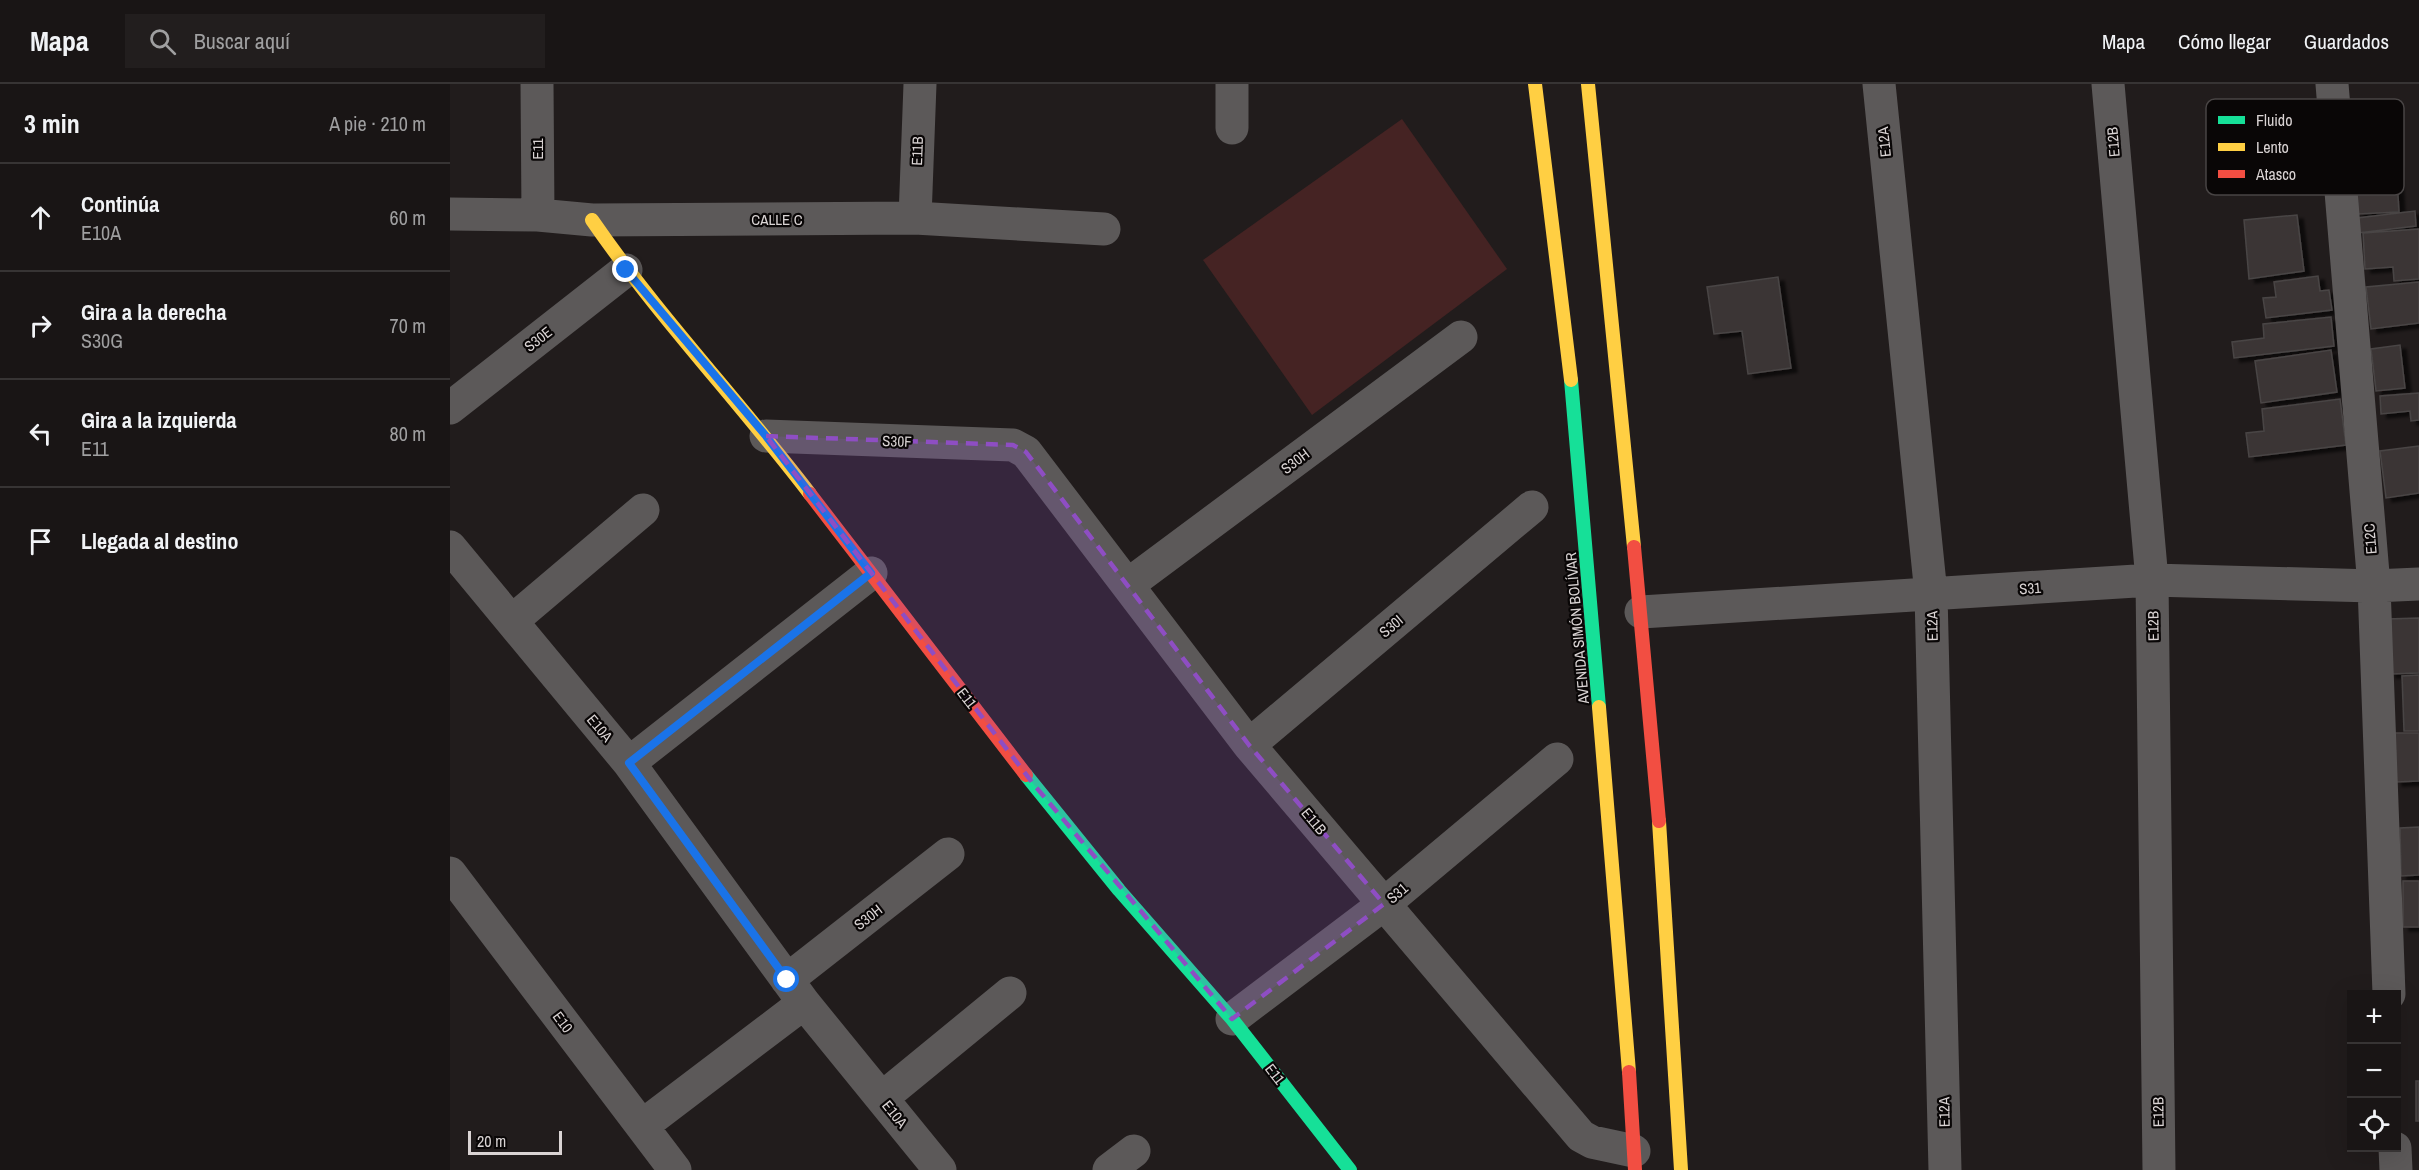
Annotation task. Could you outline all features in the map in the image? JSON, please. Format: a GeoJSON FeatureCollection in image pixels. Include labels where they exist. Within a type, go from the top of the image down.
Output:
{"type":"FeatureCollection","features":[{"type":"Feature","properties":{"kind":"main road","name":"AVENIDA SIMÓN BOLÍVAR"},"geometry":{"type":"LineString","coordinates":[[1535,84],[1571,374],[1628,1030],[1634,1160]]}},
{"type":"Feature","properties":{"kind":"main road"},"geometry":{"type":"LineString","coordinates":[[1588,84],[1641,612],[1660,835],[1681,1170]]}},
{"type":"Feature","properties":{"kind":"main road","name":"E11"},"geometry":{"type":"LineString","coordinates":[[592,220],[626,270],[766,436],[1035,786],[1119,890],[1232,1019],[1350,1170]]}},
{"type":"Feature","properties":{"kind":"street","name":"E11"},"geometry":{"type":"LineString","coordinates":[[537,84],[538,215]]}},
{"type":"Feature","properties":{"kind":"street","name":"E11B"},"geometry":{"type":"LineString","coordinates":[[915,218],[920,84]]}},
{"type":"Feature","properties":{"kind":"street"},"geometry":{"type":"LineString","coordinates":[[1232,84],[1232,128]]}},
{"type":"Feature","properties":{"kind":"street","name":"E12A"},"geometry":{"type":"LineString","coordinates":[[1879,84],[1931,594],[1945,1170]]}},
{"type":"Feature","properties":{"kind":"street","name":"E12B"},"geometry":{"type":"LineString","coordinates":[[2108,84],[2152,580],[2159,1170]]}},
{"type":"Feature","properties":{"kind":"street","name":"E12C"},"geometry":{"type":"LineString","coordinates":[[2332,84],[2333,99]]}},
{"type":"Feature","properties":{"kind":"street","name":"E12C"},"geometry":{"type":"LineString","coordinates":[[2341,195],[2374,586],[2389,990]]}},
{"type":"Feature","properties":{"kind":"street","name":"CALLE C"},"geometry":{"type":"LineString","coordinates":[[450,214],[538,215],[592,220],[915,218],[1104,229]]}},
{"type":"Feature","properties":{"kind":"street","name":"S30E"},"geometry":{"type":"LineString","coordinates":[[450,408],[626,270]]}},
{"type":"Feature","properties":{"kind":"street","name":"S30H"},"geometry":{"type":"LineString","coordinates":[[1129,584],[1461,338]]}},
{"type":"Feature","properties":{"kind":"street","name":"S30F"},"geometry":{"type":"LineString","coordinates":[[766,436],[1013,445],[1026,452]]}},
{"type":"Feature","properties":{"kind":"street","name":"E11B"},"geometry":{"type":"LineString","coordinates":[[1026,452],[1129,584],[1249,745],[1581,1136],[1634,1160]]}},
{"type":"Feature","properties":{"kind":"street","name":"S30I"},"geometry":{"type":"LineString","coordinates":[[1249,745],[1532,507]]}},
{"type":"Feature","properties":{"kind":"street"},"geometry":{"type":"LineString","coordinates":[[512,621],[644,510]]}},
{"type":"Feature","properties":{"kind":"street","name":"E10A"},"geometry":{"type":"LineString","coordinates":[[450,547],[629,763],[796,992],[940,1170]]}},
{"type":"Feature","properties":{"kind":"street"},"geometry":{"type":"LineString","coordinates":[[629,763],[871,573]]}},
{"type":"Feature","properties":{"kind":"street","name":"S31"},"geometry":{"type":"LineString","coordinates":[[1641,612],[2152,580],[2374,586],[2419,584]]}},
{"type":"Feature","properties":{"kind":"street","name":"S31"},"geometry":{"type":"LineString","coordinates":[[1232,1019],[1384,904],[1557,759]]}},
{"type":"Feature","properties":{"kind":"street","name":"S30H"},"geometry":{"type":"LineString","coordinates":[[642,1126],[796,992],[948,854]]}},
{"type":"Feature","properties":{"kind":"street","name":"E10"},"geometry":{"type":"LineString","coordinates":[[450,873],[675,1170]]}},
{"type":"Feature","properties":{"kind":"street"},"geometry":{"type":"LineString","coordinates":[[882,1098],[1010,993]]}},
{"type":"Feature","properties":{"kind":"street"},"geometry":{"type":"LineString","coordinates":[[2395,1152],[2396,1170]]}},
{"type":"Feature","properties":{"kind":"highlighted area"},"geometry":{"type":"Polygon","coordinates":[[[766,436],[1013,445],[1026,452],[1249,745],[1384,904],[1232,1019],[1035,786],[766,436]]]}},
{"type":"Feature","properties":{"kind":"shaded area"},"geometry":{"type":"Polygon","coordinates":[[[1402,119],[1507,269],[1312,415],[1203,260],[1402,119]]]}},
{"type":"Feature","properties":{"kind":"building"},"geometry":{"type":"Polygon","coordinates":[[[2357,195],[2398,195],[2399,212],[2358,214],[2357,195]]]}},
{"type":"Feature","properties":{"kind":"building"},"geometry":{"type":"Polygon","coordinates":[[[2415,211],[2416,226],[2358,233],[2357,218],[2415,211]]]}},
{"type":"Feature","properties":{"kind":"building"},"geometry":{"type":"Polygon","coordinates":[[[2297,215],[2304,271],[2249,279],[2244,220],[2297,215]]]}},
{"type":"Feature","properties":{"kind":"building"},"geometry":{"type":"Polygon","coordinates":[[[2419,229],[2419,279],[2394,281],[2393,267],[2365,269],[2363,233],[2419,229]]]}},
{"type":"Feature","properties":{"kind":"building"},"geometry":{"type":"Polygon","coordinates":[[[2318,276],[2320,291],[2329,290],[2332,310],[2266,318],[2263,298],[2276,297],[2274,282],[2318,276]]]}},
{"type":"Feature","properties":{"kind":"building"},"geometry":{"type":"Polygon","coordinates":[[[1778,277],[1791,368],[1748,374],[1742,331],[1714,334],[1707,287],[1778,277]]]}},
{"type":"Feature","properties":{"kind":"building"},"geometry":{"type":"Polygon","coordinates":[[[2419,282],[2419,323],[2371,329],[2366,287],[2419,282]]]}},
{"type":"Feature","properties":{"kind":"building"},"geometry":{"type":"Polygon","coordinates":[[[2331,317],[2334,346],[2234,358],[2232,342],[2264,338],[2263,324],[2331,317]]]}},
{"type":"Feature","properties":{"kind":"building"},"geometry":{"type":"Polygon","coordinates":[[[2400,345],[2405,388],[2376,391],[2371,349],[2400,345]]]}},
{"type":"Feature","properties":{"kind":"building"},"geometry":{"type":"Polygon","coordinates":[[[2331,350],[2337,392],[2261,403],[2255,361],[2331,350]]]}},
{"type":"Feature","properties":{"kind":"building"},"geometry":{"type":"Polygon","coordinates":[[[2419,393],[2419,420],[2411,421],[2410,411],[2381,414],[2380,396],[2419,393]]]}},
{"type":"Feature","properties":{"kind":"building"},"geometry":{"type":"Polygon","coordinates":[[[2340,399],[2346,445],[2249,457],[2246,433],[2264,431],[2262,409],[2340,399]]]}},
{"type":"Feature","properties":{"kind":"building"},"geometry":{"type":"Polygon","coordinates":[[[2419,446],[2419,493],[2386,498],[2380,451],[2419,446]]]}},
{"type":"Feature","properties":{"kind":"building"},"geometry":{"type":"Polygon","coordinates":[[[2419,618],[2419,673],[2390,674],[2387,619],[2419,618]]]}},
{"type":"Feature","properties":{"kind":"building"},"geometry":{"type":"Polygon","coordinates":[[[2419,675],[2419,731],[2404,731],[2402,676],[2419,675]]]}},
{"type":"Feature","properties":{"kind":"building"},"geometry":{"type":"Polygon","coordinates":[[[2395,733],[2419,733],[2419,781],[2396,782],[2395,733]]]}},
{"type":"Feature","properties":{"kind":"building"},"geometry":{"type":"Polygon","coordinates":[[[2419,827],[2419,875],[2401,876],[2400,828],[2419,827]]]}},
{"type":"Feature","properties":{"kind":"building"},"geometry":{"type":"Polygon","coordinates":[[[2403,881],[2419,881],[2419,927],[2403,927],[2403,881]]]}},
{"type":"Feature","properties":{"kind":"building"},"geometry":{"type":"Polygon","coordinates":[[[2416,1081],[2419,1081],[2419,1121],[2416,1121],[2416,1081]]]}},
{"type":"Feature","properties":{"kind":"traffic: fast"},"geometry":{"type":"LineString","coordinates":[[1571,380],[1599,707]]}},
{"type":"Feature","properties":{"kind":"traffic: fast"},"geometry":{"type":"LineString","coordinates":[[1026,775],[1119,890],[1232,1019],[1350,1170]]}},
{"type":"Feature","properties":{"kind":"traffic: slow"},"geometry":{"type":"LineString","coordinates":[[1535,84],[1571,380]]}},
{"type":"Feature","properties":{"kind":"traffic: slow"},"geometry":{"type":"LineString","coordinates":[[1588,84],[1634,547]]}},
{"type":"Feature","properties":{"kind":"traffic: slow"},"geometry":{"type":"LineString","coordinates":[[592,220],[617,256],[671,324],[810,494]]}},
{"type":"Feature","properties":{"kind":"traffic: slow"},"geometry":{"type":"LineString","coordinates":[[1599,707],[1629,1072]]}},
{"type":"Feature","properties":{"kind":"traffic: slow"},"geometry":{"type":"LineString","coordinates":[[1659,821],[1681,1170]]}},
{"type":"Feature","properties":{"kind":"traffic: jam"},"geometry":{"type":"LineString","coordinates":[[810,494],[1026,775]]}},
{"type":"Feature","properties":{"kind":"traffic: jam"},"geometry":{"type":"LineString","coordinates":[[1634,547],[1659,821]]}},
{"type":"Feature","properties":{"kind":"traffic: jam"},"geometry":{"type":"LineString","coordinates":[[1629,1072],[1635,1170]]}},
{"type":"Feature","properties":{"kind":"route"},"geometry":{"type":"LineString","coordinates":[[626,270],[766,436],[871,573],[629,763],[787,980]]}}]}
